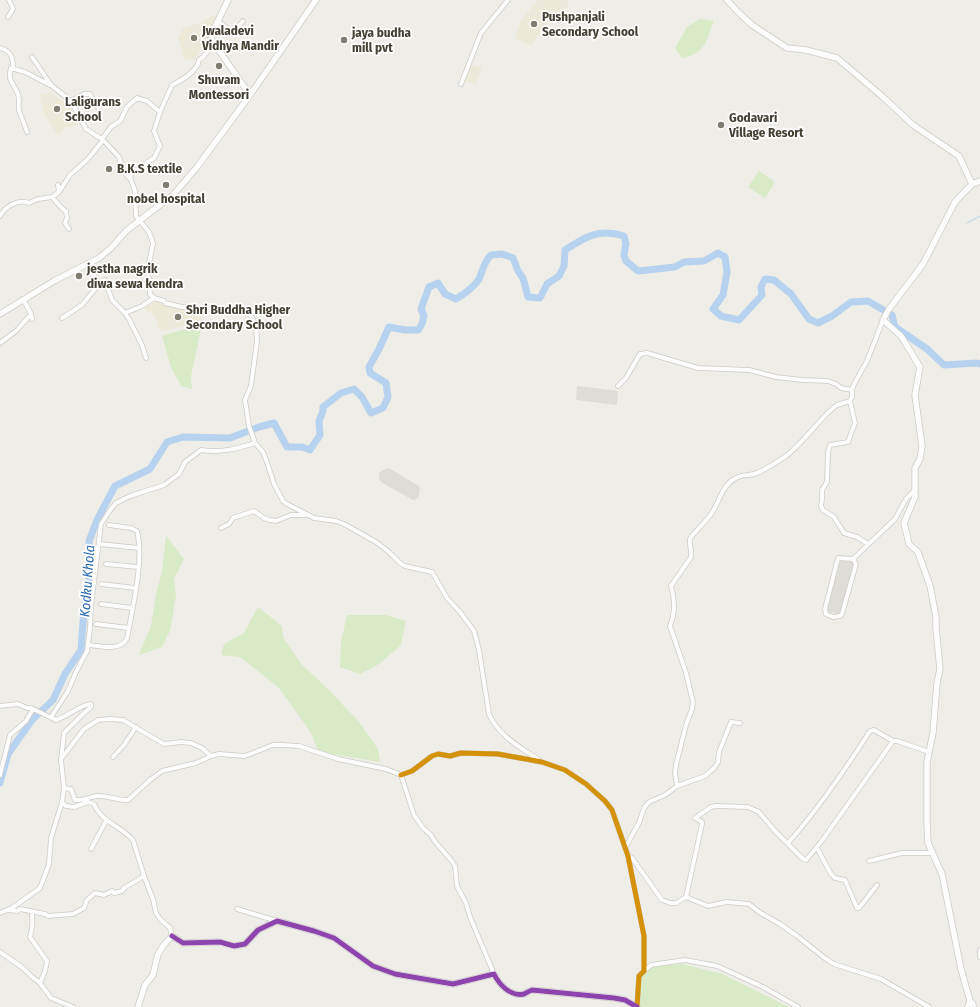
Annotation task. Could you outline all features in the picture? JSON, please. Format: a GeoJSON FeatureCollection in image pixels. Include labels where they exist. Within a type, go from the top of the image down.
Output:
{"type":"FeatureCollection","features":[{"type":"Feature","properties":{"kind":"street"},"geometry":{"type":"LineString","coordinates":[[8,17],[14,9],[9,0]]}},
{"type":"Feature","properties":{"kind":"street"},"geometry":{"type":"LineString","coordinates":[[131,180],[130,176],[137,169],[154,158],[160,146],[154,131],[160,112],[172,85],[184,79],[199,60],[205,57],[210,48],[214,29],[228,0]]}},
{"type":"Feature","properties":{"kind":"street"},"geometry":{"type":"LineString","coordinates":[[0,314],[64,276],[88,265],[111,248],[126,231],[139,220],[174,194],[181,187],[250,95],[316,0]]}},
{"type":"Feature","properties":{"kind":"street"},"geometry":{"type":"LineString","coordinates":[[461,84],[481,33],[508,0]]}},
{"type":"Feature","properties":{"kind":"street"},"geometry":{"type":"LineString","coordinates":[[727,0],[752,25],[787,48],[806,50],[837,58],[913,125],[959,156],[972,184]]}},
{"type":"Feature","properties":{"kind":"street"},"geometry":{"type":"LineString","coordinates":[[218,21],[233,33],[243,21]]}},
{"type":"Feature","properties":{"kind":"street"},"geometry":{"type":"LineString","coordinates":[[211,39],[250,95]]}},
{"type":"Feature","properties":{"kind":"street"},"geometry":{"type":"LineString","coordinates":[[0,48],[9,51],[12,56],[13,68],[11,68],[9,76],[12,85],[17,91],[20,100],[19,110],[28,132]]}},
{"type":"Feature","properties":{"kind":"street"},"geometry":{"type":"LineString","coordinates":[[32,57],[51,85]]}},
{"type":"Feature","properties":{"kind":"street"},"geometry":{"type":"LineString","coordinates":[[13,68],[51,85],[71,101],[86,129],[102,140],[119,157],[124,172],[131,180],[135,191],[136,216],[149,232],[153,243],[148,269],[150,294],[154,298],[164,301],[165,303],[182,307],[246,312],[252,317],[256,327],[257,341],[251,386],[245,400],[249,426],[255,443],[263,452],[274,484],[284,501],[287,504],[320,520],[336,521],[344,524],[376,542],[405,566],[432,572],[447,598],[474,631],[479,650],[489,714],[493,722],[506,738],[542,762]]}},
{"type":"Feature","properties":{"kind":"street"},"geometry":{"type":"LineString","coordinates":[[71,101],[84,94],[90,94],[98,108]]}},
{"type":"Feature","properties":{"kind":"street"},"geometry":{"type":"LineString","coordinates":[[0,216],[6,209],[15,203],[24,201],[29,203],[38,199],[52,197],[59,192],[70,175],[88,159],[111,127],[120,121],[127,107],[137,98],[147,101],[160,112]]}},
{"type":"Feature","properties":{"kind":"street"},"geometry":{"type":"LineString","coordinates":[[868,544],[844,533],[834,517],[823,510],[821,506],[822,490],[827,482],[828,453],[830,445],[848,442],[855,423],[850,401],[852,397],[852,390],[867,361],[889,309],[923,264],[955,202],[972,184],[980,181]]}},
{"type":"Feature","properties":{"kind":"street"},"geometry":{"type":"LineString","coordinates":[[58,185],[59,192]]}},
{"type":"Feature","properties":{"kind":"street"},"geometry":{"type":"LineString","coordinates":[[52,197],[60,204],[62,209],[66,211],[68,218],[65,223],[69,229]]}},
{"type":"Feature","properties":{"kind":"street"},"geometry":{"type":"LineString","coordinates":[[88,265],[99,284]]}},
{"type":"Feature","properties":{"kind":"street"},"geometry":{"type":"LineString","coordinates":[[62,318],[82,305],[99,284],[105,280],[112,300],[125,313],[142,345],[146,358]]}},
{"type":"Feature","properties":{"kind":"street"},"geometry":{"type":"LineString","coordinates":[[125,313],[142,306],[154,298]]}},
{"type":"Feature","properties":{"kind":"street"},"geometry":{"type":"LineString","coordinates":[[0,343],[32,316],[23,299]]}},
{"type":"Feature","properties":{"kind":"street"},"geometry":{"type":"LineString","coordinates":[[884,319],[901,336],[920,367],[915,395],[922,446],[920,460],[915,468],[915,496],[904,523],[909,544],[918,552],[930,586],[936,617],[940,669],[936,683],[933,733],[927,762],[928,843],[942,874],[962,969],[970,1001],[973,1004],[973,1007]]}},
{"type":"Feature","properties":{"kind":"street"},"geometry":{"type":"LineString","coordinates":[[618,386],[626,378],[640,354],[647,353],[698,368],[749,370],[776,377],[828,381],[841,388],[852,390]]}},
{"type":"Feature","properties":{"kind":"street"},"geometry":{"type":"LineString","coordinates":[[677,786],[675,773],[676,765],[693,702],[686,672],[670,626],[674,608],[671,586],[691,557],[692,552],[690,540],[692,535],[706,522],[725,486],[730,481],[740,475],[756,473],[786,456],[807,437],[833,408],[837,405],[850,401]]}},
{"type":"Feature","properties":{"kind":"street"},"geometry":{"type":"LineString","coordinates":[[51,718],[68,691],[87,651],[101,524],[111,509],[116,503],[130,496],[164,485],[179,474],[185,462],[201,450],[214,452],[255,443]]}},
{"type":"Feature","properties":{"kind":"street"},"geometry":{"type":"LineString","coordinates":[[853,559],[856,564],[842,614],[840,616],[833,616],[826,614],[825,609],[838,558],[853,559],[895,519],[906,498],[915,490]]}},
{"type":"Feature","properties":{"kind":"street"},"geometry":{"type":"LineString","coordinates":[[221,528],[229,524],[232,518],[254,511],[264,518],[276,521],[291,515],[309,515]]}},
{"type":"Feature","properties":{"kind":"street"},"geometry":{"type":"LineString","coordinates":[[88,645],[113,647],[121,644],[127,638],[129,628],[138,567],[139,548],[137,531],[131,528],[109,525]]}},
{"type":"Feature","properties":{"kind":"street"},"geometry":{"type":"LineString","coordinates":[[99,544],[139,548]]}},
{"type":"Feature","properties":{"kind":"street"},"geometry":{"type":"LineString","coordinates":[[106,564],[138,567]]}},
{"type":"Feature","properties":{"kind":"street"},"geometry":{"type":"LineString","coordinates":[[101,584],[135,588]]}},
{"type":"Feature","properties":{"kind":"street"},"geometry":{"type":"LineString","coordinates":[[101,604],[132,608]]}},
{"type":"Feature","properties":{"kind":"street"},"geometry":{"type":"LineString","coordinates":[[96,624],[129,628]]}},
{"type":"Feature","properties":{"kind":"street"},"geometry":{"type":"LineString","coordinates":[[0,706],[18,704],[56,720],[85,704],[91,704],[91,707],[64,733],[61,760],[64,788],[62,802],[51,838],[49,864],[40,888],[8,910],[0,913]]}},
{"type":"Feature","properties":{"kind":"street"},"geometry":{"type":"LineString","coordinates":[[0,775],[10,735],[26,721],[35,710]]}},
{"type":"Feature","properties":{"kind":"street"},"geometry":{"type":"LineString","coordinates":[[61,760],[84,729],[98,720],[110,719],[123,720],[164,744],[191,742],[202,748],[211,756]]}},
{"type":"Feature","properties":{"kind":"street"},"geometry":{"type":"LineString","coordinates":[[625,848],[644,808],[649,802],[665,795],[677,786],[705,776],[718,762],[719,752],[732,722],[740,723]]}},
{"type":"Feature","properties":{"kind":"street"},"geometry":{"type":"LineString","coordinates":[[113,757],[124,745],[136,727]]}},
{"type":"Feature","properties":{"kind":"street"},"geometry":{"type":"LineString","coordinates":[[789,844],[789,842],[837,781],[870,731],[874,730],[893,741],[929,752]]}},
{"type":"Feature","properties":{"kind":"street"},"geometry":{"type":"LineString","coordinates":[[628,856],[632,858],[662,900],[670,903],[676,903],[686,897],[702,824],[702,822],[695,818],[711,807],[716,806],[748,807],[759,812],[774,830],[803,859],[806,860],[858,792],[893,741]]}},
{"type":"Feature","properties":{"kind":"street"},"geometry":{"type":"LineString","coordinates":[[64,788],[71,789],[75,800],[79,801],[97,796],[128,800],[162,771],[196,763],[219,754],[245,756],[273,745],[282,744],[299,746],[338,759],[401,775],[412,771],[432,756],[438,754],[450,756],[461,753],[498,754],[542,762],[565,770],[586,784],[605,801],[612,810],[628,856],[644,936],[644,971]]}},
{"type":"Feature","properties":{"kind":"street"},"geometry":{"type":"LineString","coordinates":[[401,775],[414,815],[455,866],[457,886],[466,903],[470,917],[494,974],[501,986],[515,993],[524,994],[532,990],[614,998],[625,1000],[637,1007],[639,976],[644,971],[651,965],[685,960],[717,966],[763,987],[798,1007]]}},
{"type":"Feature","properties":{"kind":"street"},"geometry":{"type":"LineString","coordinates":[[62,802],[66,806],[74,807],[88,802],[94,804],[96,810],[106,821],[129,835],[133,840],[153,899],[156,913],[170,928],[172,936],[183,944],[220,942],[234,946],[245,944],[258,930],[276,921]]}},
{"type":"Feature","properties":{"kind":"street"},"geometry":{"type":"LineString","coordinates":[[91,849],[106,821]]}},
{"type":"Feature","properties":{"kind":"street"},"geometry":{"type":"LineString","coordinates":[[816,848],[831,874],[835,878],[845,880],[858,908],[877,885]]}},
{"type":"Feature","properties":{"kind":"street"},"geometry":{"type":"LineString","coordinates":[[869,861],[902,853],[933,853]]}},
{"type":"Feature","properties":{"kind":"street"},"geometry":{"type":"LineString","coordinates":[[8,910],[17,911],[20,909],[45,914],[48,916],[73,914],[84,908],[87,900],[95,893],[104,894],[112,891],[114,893],[122,891],[124,888],[144,876]]}},
{"type":"Feature","properties":{"kind":"street"},"geometry":{"type":"LineString","coordinates":[[686,897],[708,906],[727,902],[749,904],[759,912],[792,932],[834,964],[881,979],[929,1007]]}},
{"type":"Feature","properties":{"kind":"street"},"geometry":{"type":"LineString","coordinates":[[237,909],[276,921],[314,930],[334,938],[373,966],[395,974],[453,984],[494,974]]}},
{"type":"Feature","properties":{"kind":"street"},"geometry":{"type":"LineString","coordinates":[[32,912],[34,924],[30,937],[47,961],[40,983]]}},
{"type":"Feature","properties":{"kind":"street"},"geometry":{"type":"LineString","coordinates":[[138,1007],[143,990],[153,975],[158,954],[172,936]]}},
{"type":"Feature","properties":{"kind":"street"},"geometry":{"type":"LineString","coordinates":[[980,950],[980,957]]}},
{"type":"Feature","properties":{"kind":"street"},"geometry":{"type":"LineString","coordinates":[[0,952],[23,968],[40,983],[51,998],[73,1007]]}},
{"type":"Feature","properties":{"kind":"street"},"geometry":{"type":"LineString","coordinates":[[968,1007],[970,1001]]}},
{"type":"Feature","properties":{"kind":"shaded area","name":"Pushpanjali Secondary School"},"geometry":{"type":"Polygon","coordinates":[[[537,0],[569,0],[567,7],[544,27],[531,46],[515,38],[521,21],[537,0]]]}},
{"type":"Feature","properties":{"kind":"shaded area","name":"Jwaladevi Vidhya Mandir"},"geometry":{"type":"Polygon","coordinates":[[[214,16],[218,18],[210,39],[200,50],[196,59],[185,60],[178,38],[183,29],[202,23],[209,17],[214,16]]]}},
{"type":"Feature","properties":{"kind":"shaded area"},"geometry":{"type":"Polygon","coordinates":[[[469,64],[482,68],[476,84],[464,81],[469,64]]]}},
{"type":"Feature","properties":{"kind":"shaded area","name":"Laligurans School"},"geometry":{"type":"Polygon","coordinates":[[[51,93],[67,103],[75,115],[79,125],[68,127],[58,135],[45,116],[39,95],[51,93]]]}},
{"type":"Feature","properties":{"kind":"shaded area","name":"Shri Buddha Higher Secondary School"},"geometry":{"type":"Polygon","coordinates":[[[156,302],[164,302],[198,309],[202,320],[193,322],[193,324],[163,331],[157,327],[158,322],[151,311],[148,313],[145,307],[156,302]]]}},
{"type":"Feature","properties":{"kind":"shaded area"},"geometry":{"type":"Polygon","coordinates":[[[577,386],[618,391],[617,405],[576,400],[577,386]]]}},
{"type":"Feature","properties":{"kind":"shaded area"},"geometry":{"type":"Polygon","coordinates":[[[389,468],[420,487],[419,496],[416,499],[413,500],[382,483],[379,479],[379,473],[389,468]]]}},
{"type":"Feature","properties":{"kind":"shaded area"},"geometry":{"type":"Polygon","coordinates":[[[841,559],[855,563],[841,615],[826,611],[841,559]]]}},
{"type":"Feature","properties":{"kind":"green space"},"geometry":{"type":"Polygon","coordinates":[[[700,19],[714,21],[704,46],[696,53],[682,58],[675,48],[687,27],[700,19]]]}},
{"type":"Feature","properties":{"kind":"green space"},"geometry":{"type":"Polygon","coordinates":[[[759,171],[775,182],[765,198],[748,187],[759,171]]]}},
{"type":"Feature","properties":{"kind":"green space"},"geometry":{"type":"Polygon","coordinates":[[[189,328],[201,329],[191,376],[192,389],[181,386],[171,367],[162,336],[189,328]]]}},
{"type":"Feature","properties":{"kind":"green space"},"geometry":{"type":"Polygon","coordinates":[[[166,536],[184,559],[174,579],[176,595],[170,631],[162,647],[139,655],[151,626],[156,594],[162,572],[166,536]]]}},
{"type":"Feature","properties":{"kind":"green space"},"geometry":{"type":"Polygon","coordinates":[[[258,607],[282,626],[283,637],[301,664],[330,691],[359,722],[378,749],[380,762],[319,752],[310,731],[278,687],[240,657],[221,655],[224,644],[244,633],[258,607]]]}},
{"type":"Feature","properties":{"kind":"green space"},"geometry":{"type":"Polygon","coordinates":[[[347,615],[386,615],[406,621],[401,645],[379,664],[360,674],[340,667],[341,642],[347,615]]]}},
{"type":"Feature","properties":{"kind":"green space"},"geometry":{"type":"Polygon","coordinates":[[[682,964],[722,974],[789,1007],[638,1007],[639,978],[649,967],[682,964]]]}},
{"type":"Feature","properties":{"kind":"waterway"},"geometry":{"type":"LineString","coordinates":[[967,223],[980,216]]}},
{"type":"Feature","properties":{"kind":"waterway","name":"Kodku Khola"},"geometry":{"type":"LineString","coordinates":[[0,783],[8,754],[32,720],[53,700],[65,674],[81,650],[84,610],[91,567],[89,541],[97,520],[115,486],[150,469],[167,442],[183,437],[230,438],[274,423],[287,447],[302,447],[310,450],[320,435],[319,421],[323,407],[341,393],[354,389],[362,397],[371,413],[383,408],[388,397],[386,383],[370,373],[369,367],[389,327],[405,330],[418,330],[422,324],[424,316],[421,309],[429,287],[438,283],[445,294],[456,299],[476,284],[485,263],[491,255],[502,254],[513,258],[518,271],[523,278],[528,297],[540,298],[547,284],[559,276],[564,266],[565,250],[579,241],[600,233],[624,236],[626,244],[624,255],[626,261],[638,271],[675,267],[684,262],[704,261],[718,253],[725,257],[727,272],[723,295],[713,309],[721,316],[739,320],[762,295],[761,287],[765,279],[774,280],[791,294],[809,319],[818,323],[832,316],[851,302],[868,301],[892,315],[895,327],[927,349],[944,365],[980,364]]}},
{"type":"Feature","properties":{"kind":"transit line"},"geometry":{"type":"LineString","coordinates":[[401,775],[412,771],[432,756],[438,754],[450,756],[461,753],[498,754],[542,762],[565,770],[586,784],[605,801],[612,810],[628,856],[644,936],[644,971],[639,976],[637,1007]]}},
{"type":"Feature","properties":{"kind":"transit line"},"geometry":{"type":"LineString","coordinates":[[172,936],[183,943],[220,942],[234,946],[245,944],[258,930],[277,921],[334,938],[373,966],[395,974],[453,984],[494,974],[502,986],[514,994],[524,994],[532,990],[614,998],[625,1000],[637,1007]]}},
{"type":"Feature","properties":{"kind":"place","name":"Pushpanjali Secondary School"},"geometry":{"type":"Point","coordinates":[534,24]}},
{"type":"Feature","properties":{"kind":"place","name":"Jwaladevi Vidhya Mandir"},"geometry":{"type":"Point","coordinates":[194,38]}},
{"type":"Feature","properties":{"kind":"place","name":"jaya budha mill pvt"},"geometry":{"type":"Point","coordinates":[344,40]}},
{"type":"Feature","properties":{"kind":"place","name":"Shuvam Montessori"},"geometry":{"type":"Point","coordinates":[219,66]}},
{"type":"Feature","properties":{"kind":"place","name":"Laligurans School"},"geometry":{"type":"Point","coordinates":[57,109]}},
{"type":"Feature","properties":{"kind":"place","name":"Godavari Village Resort"},"geometry":{"type":"Point","coordinates":[721,125]}},
{"type":"Feature","properties":{"kind":"place","name":"B.K.S textile"},"geometry":{"type":"Point","coordinates":[109,169]}},
{"type":"Feature","properties":{"kind":"place","name":"nobel hospital"},"geometry":{"type":"Point","coordinates":[166,185]}},
{"type":"Feature","properties":{"kind":"place","name":"jestha nagrik diwa sewa kendra"},"geometry":{"type":"Point","coordinates":[79,276]}},
{"type":"Feature","properties":{"kind":"place","name":"Shri Buddha Higher Secondary School"},"geometry":{"type":"Point","coordinates":[178,317]}}]}
